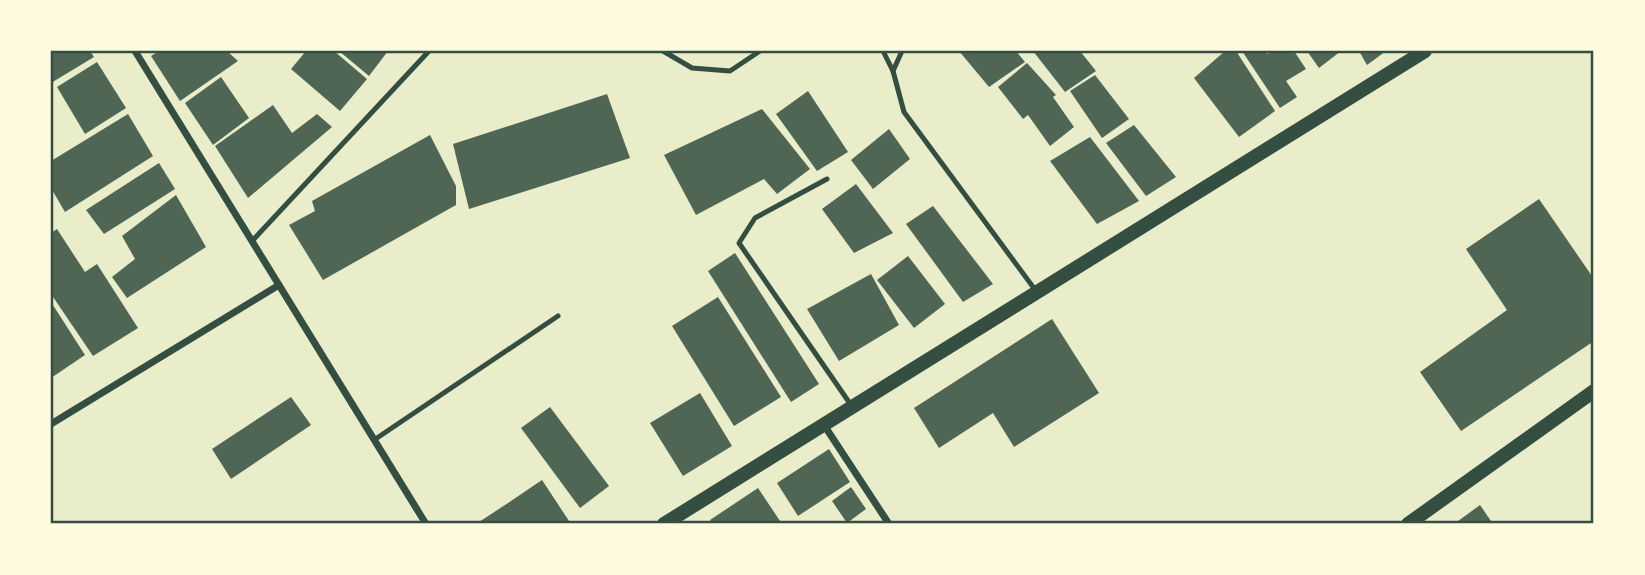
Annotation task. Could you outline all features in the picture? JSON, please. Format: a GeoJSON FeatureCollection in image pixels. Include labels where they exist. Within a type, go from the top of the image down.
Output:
{"type":"FeatureCollection","features":[{"type":"Feature","properties":{"kind":"main road"},"geometry":{"type":"LineString","coordinates":[[664,524],[1425,51]]}},
{"type":"Feature","properties":{"kind":"main road"},"geometry":{"type":"LineString","coordinates":[[1408,524],[1594,391]]}},
{"type":"Feature","properties":{"kind":"street"},"geometry":{"type":"LineString","coordinates":[[135,51],[426,524]]}},
{"type":"Feature","properties":{"kind":"street"},"geometry":{"type":"LineString","coordinates":[[51,424],[279,285]]}},
{"type":"Feature","properties":{"kind":"street"},"geometry":{"type":"LineString","coordinates":[[824,425],[889,524]]}},
{"type":"Feature","properties":{"kind":"lane"},"geometry":{"type":"LineString","coordinates":[[253,240],[429,51]]}},
{"type":"Feature","properties":{"kind":"lane"},"geometry":{"type":"LineString","coordinates":[[663,51],[692,68],[730,71],[761,51]]}},
{"type":"Feature","properties":{"kind":"lane"},"geometry":{"type":"LineString","coordinates":[[883,51],[893,71],[904,112],[1038,293]]}},
{"type":"Feature","properties":{"kind":"lane"},"geometry":{"type":"LineString","coordinates":[[893,71],[902,51]]}},
{"type":"Feature","properties":{"kind":"lane"},"geometry":{"type":"LineString","coordinates":[[827,179],[755,219],[740,243],[852,407]]}},
{"type":"Feature","properties":{"kind":"lane"},"geometry":{"type":"LineString","coordinates":[[374,440],[558,316]]}},
{"type":"Feature","properties":{"kind":"building"},"geometry":{"type":"Polygon","coordinates":[[[51,51],[90,51],[94,57],[51,83],[51,51]]]}},
{"type":"Feature","properties":{"kind":"building"},"geometry":{"type":"Polygon","coordinates":[[[159,51],[227,51],[238,61],[180,101],[151,56],[159,51]]]}},
{"type":"Feature","properties":{"kind":"building"},"geometry":{"type":"Polygon","coordinates":[[[306,51],[334,51],[367,79],[340,111],[291,69],[306,51]]]}},
{"type":"Feature","properties":{"kind":"building"},"geometry":{"type":"Polygon","coordinates":[[[339,51],[388,51],[369,76],[339,51]]]}},
{"type":"Feature","properties":{"kind":"building"},"geometry":{"type":"Polygon","coordinates":[[[959,51],[1016,51],[1025,62],[989,87],[959,51]]]}},
{"type":"Feature","properties":{"kind":"building"},"geometry":{"type":"Polygon","coordinates":[[[1033,51],[1080,51],[1096,71],[1065,92],[1033,51]]]}},
{"type":"Feature","properties":{"kind":"building"},"geometry":{"type":"Polygon","coordinates":[[[1225,51],[1236,51],[1275,111],[1239,137],[1194,78],[1225,51]]]}},
{"type":"Feature","properties":{"kind":"building"},"geometry":{"type":"Polygon","coordinates":[[[1242,51],[1265,51],[1267,54],[1273,51],[1294,51],[1306,69],[1286,81],[1297,97],[1280,108],[1242,51]]]}},
{"type":"Feature","properties":{"kind":"building"},"geometry":{"type":"Polygon","coordinates":[[[1307,51],[1341,51],[1319,68],[1307,51]]]}},
{"type":"Feature","properties":{"kind":"building"},"geometry":{"type":"Polygon","coordinates":[[[1359,51],[1386,51],[1367,65],[1359,51]]]}},
{"type":"Feature","properties":{"kind":"building"},"geometry":{"type":"Polygon","coordinates":[[[97,62],[126,108],[85,134],[57,87],[97,62]]]}},
{"type":"Feature","properties":{"kind":"building"},"geometry":{"type":"Polygon","coordinates":[[[1027,63],[1056,95],[1053,97],[1074,127],[1050,146],[1028,115],[1023,119],[998,87],[1027,63]]]}},
{"type":"Feature","properties":{"kind":"building"},"geometry":{"type":"Polygon","coordinates":[[[1095,75],[1129,119],[1102,138],[1070,91],[1095,75]]]}},
{"type":"Feature","properties":{"kind":"building"},"geometry":{"type":"Polygon","coordinates":[[[221,77],[249,118],[213,145],[185,103],[221,77]]]}},
{"type":"Feature","properties":{"kind":"building"},"geometry":{"type":"Polygon","coordinates":[[[808,91],[848,152],[817,171],[776,114],[808,91]]]}},
{"type":"Feature","properties":{"kind":"building"},"geometry":{"type":"Polygon","coordinates":[[[607,94],[630,158],[469,209],[453,144],[607,94]]]}},
{"type":"Feature","properties":{"kind":"building"},"geometry":{"type":"Polygon","coordinates":[[[273,105],[292,133],[317,114],[332,127],[248,198],[215,146],[273,105]]]}},
{"type":"Feature","properties":{"kind":"building"},"geometry":{"type":"Polygon","coordinates":[[[762,109],[810,169],[777,194],[764,179],[696,215],[664,155],[762,109]]]}},
{"type":"Feature","properties":{"kind":"building"},"geometry":{"type":"Polygon","coordinates":[[[128,114],[153,156],[65,212],[51,188],[51,161],[128,114]]]}},
{"type":"Feature","properties":{"kind":"building"},"geometry":{"type":"Polygon","coordinates":[[[1134,125],[1176,177],[1146,196],[1106,143],[1134,125]]]}},
{"type":"Feature","properties":{"kind":"building"},"geometry":{"type":"Polygon","coordinates":[[[889,129],[910,159],[873,189],[851,160],[889,129]]]}},
{"type":"Feature","properties":{"kind":"building"},"geometry":{"type":"Polygon","coordinates":[[[430,135],[456,186],[456,205],[323,280],[289,225],[315,211],[312,201],[430,135]]]}},
{"type":"Feature","properties":{"kind":"building"},"geometry":{"type":"Polygon","coordinates":[[[1090,137],[1139,201],[1097,224],[1050,161],[1090,137]]]}},
{"type":"Feature","properties":{"kind":"building"},"geometry":{"type":"Polygon","coordinates":[[[159,163],[175,189],[104,234],[86,210],[159,163]]]}},
{"type":"Feature","properties":{"kind":"building"},"geometry":{"type":"Polygon","coordinates":[[[856,184],[893,233],[854,253],[822,209],[856,184]]]}},
{"type":"Feature","properties":{"kind":"building"},"geometry":{"type":"Polygon","coordinates":[[[176,195],[206,247],[127,298],[112,277],[135,259],[122,236],[176,195]]]}},
{"type":"Feature","properties":{"kind":"building"},"geometry":{"type":"Polygon","coordinates":[[[1539,199],[1594,279],[1594,341],[1461,431],[1420,372],[1507,310],[1466,249],[1539,199]]]}},
{"type":"Feature","properties":{"kind":"building"},"geometry":{"type":"Polygon","coordinates":[[[933,206],[993,284],[963,302],[906,224],[933,206]]]}},
{"type":"Feature","properties":{"kind":"building"},"geometry":{"type":"Polygon","coordinates":[[[57,229],[85,272],[97,264],[138,328],[93,356],[51,294],[51,233],[57,229]]]}},
{"type":"Feature","properties":{"kind":"building"},"geometry":{"type":"Polygon","coordinates":[[[735,253],[819,384],[791,402],[708,271],[735,253]]]}},
{"type":"Feature","properties":{"kind":"building"},"geometry":{"type":"Polygon","coordinates":[[[908,256],[945,304],[914,328],[877,280],[908,256]]]}},
{"type":"Feature","properties":{"kind":"building"},"geometry":{"type":"Polygon","coordinates":[[[871,274],[899,325],[839,361],[807,309],[871,274]]]}},
{"type":"Feature","properties":{"kind":"building"},"geometry":{"type":"Polygon","coordinates":[[[718,297],[781,397],[734,426],[672,326],[718,297]]]}},
{"type":"Feature","properties":{"kind":"building"},"geometry":{"type":"Polygon","coordinates":[[[51,302],[85,355],[51,378],[51,302]]]}},
{"type":"Feature","properties":{"kind":"building"},"geometry":{"type":"Polygon","coordinates":[[[1052,319],[1099,393],[1014,447],[993,413],[939,448],[914,408],[1052,319]]]}},
{"type":"Feature","properties":{"kind":"building"},"geometry":{"type":"Polygon","coordinates":[[[700,393],[732,446],[683,476],[650,423],[700,393]]]}},
{"type":"Feature","properties":{"kind":"building"},"geometry":{"type":"Polygon","coordinates":[[[291,397],[311,425],[231,479],[212,449],[291,397]]]}},
{"type":"Feature","properties":{"kind":"building"},"geometry":{"type":"Polygon","coordinates":[[[550,407],[609,486],[580,508],[521,428],[550,407]]]}},
{"type":"Feature","properties":{"kind":"building"},"geometry":{"type":"Polygon","coordinates":[[[829,449],[850,482],[798,516],[777,483],[829,449]]]}},
{"type":"Feature","properties":{"kind":"building"},"geometry":{"type":"Polygon","coordinates":[[[542,480],[571,524],[476,524],[508,503],[542,480]]]}},
{"type":"Feature","properties":{"kind":"building"},"geometry":{"type":"Polygon","coordinates":[[[851,487],[866,509],[847,523],[832,501],[851,487]]]}},
{"type":"Feature","properties":{"kind":"building"},"geometry":{"type":"Polygon","coordinates":[[[758,488],[782,524],[712,524],[710,520],[758,488]]]}},
{"type":"Feature","properties":{"kind":"building"},"geometry":{"type":"Polygon","coordinates":[[[1480,505],[1493,524],[1454,524],[1480,505]]]}}]}
